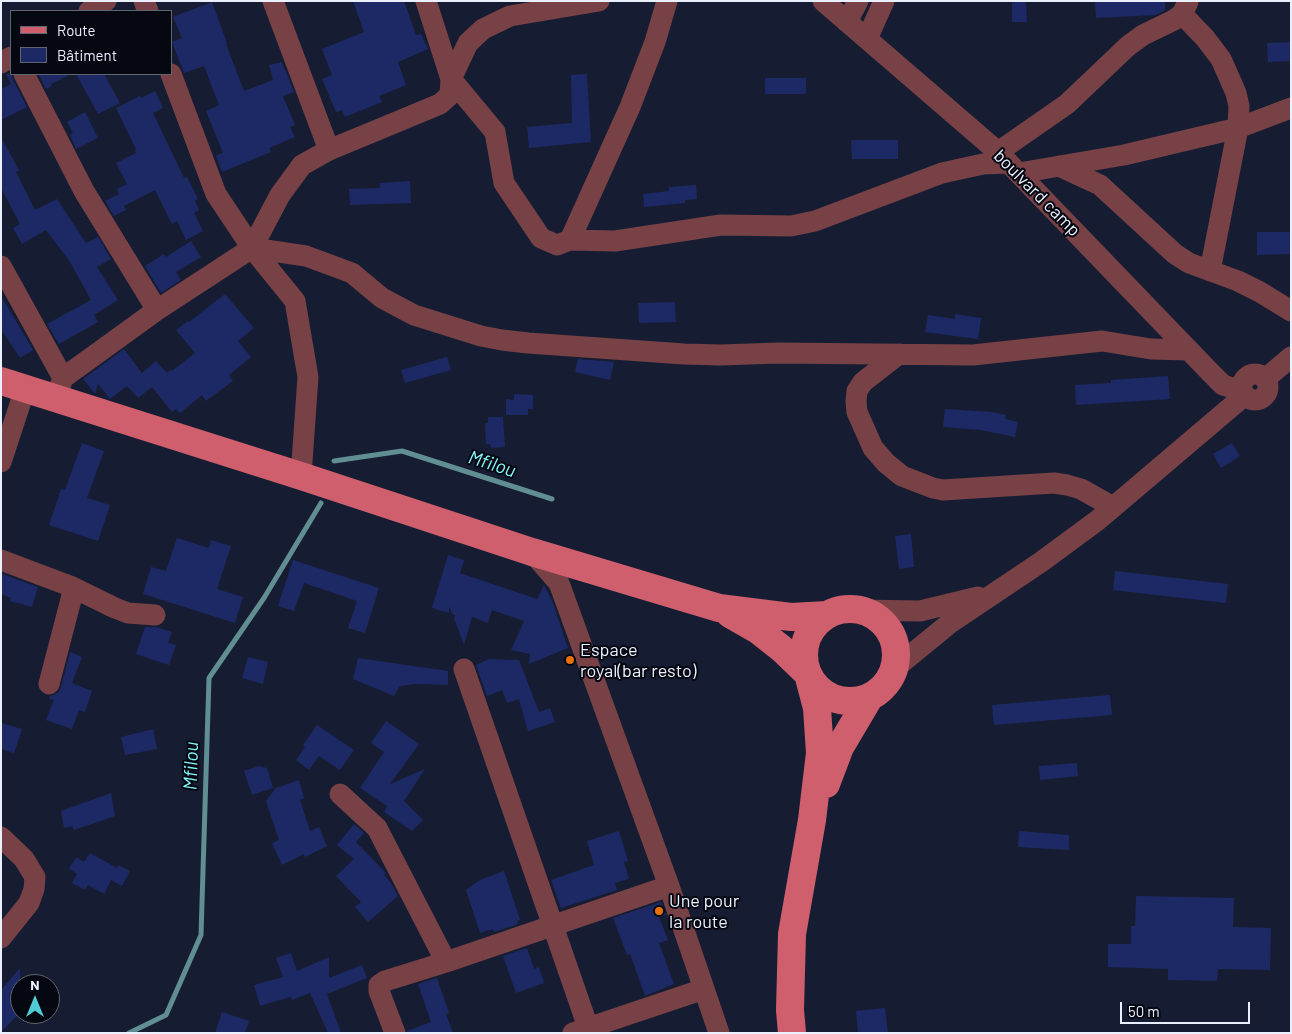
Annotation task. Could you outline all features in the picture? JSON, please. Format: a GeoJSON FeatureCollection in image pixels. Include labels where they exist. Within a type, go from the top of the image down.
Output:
{"type":"FeatureCollection","features":[{"type":"Feature","properties":{"kind":"main road"},"geometry":{"type":"LineString","coordinates":[[13,385],[60,388],[301,476],[532,552],[719,608],[791,616],[827,615],[842,610],[859,610],[873,615],[890,631],[894,638],[897,653],[895,668],[890,680],[881,690],[869,698],[841,701],[827,696],[782,649],[758,630],[719,608]]}},
{"type":"Feature","properties":{"kind":"main road"},"geometry":{"type":"LineString","coordinates":[[792,1033],[790,1010],[792,934],[812,820],[820,754],[817,708],[804,661],[804,648],[808,635],[816,623],[827,615]]}},
{"type":"Feature","properties":{"kind":"main road"},"geometry":{"type":"LineString","coordinates":[[812,820],[840,747],[869,698]]}},
{"type":"Feature","properties":{"kind":"street"},"geometry":{"type":"LineString","coordinates":[[91,10],[106,1]]}},
{"type":"Feature","properties":{"kind":"street"},"geometry":{"type":"LineString","coordinates":[[273,1],[329,150]]}},
{"type":"Feature","properties":{"kind":"street"},"geometry":{"type":"LineString","coordinates":[[426,1],[451,80],[495,132],[504,183],[541,238],[557,245],[570,240],[615,241],[721,225],[791,226],[815,221],[942,173],[983,164],[1009,163],[1059,166],[1124,154],[1238,128],[1291,108]]}},
{"type":"Feature","properties":{"kind":"street"},"geometry":{"type":"LineString","coordinates":[[1,266],[60,388],[157,310],[252,248],[280,195],[302,164],[329,150],[440,104],[450,95],[451,80],[468,43],[483,29],[510,16],[599,1]]}},
{"type":"Feature","properties":{"kind":"street"},"geometry":{"type":"LineString","coordinates":[[570,240],[630,107],[655,42],[666,1]]}},
{"type":"Feature","properties":{"kind":"street","name":"boulvard camp"},"geometry":{"type":"LineString","coordinates":[[823,1],[1009,163],[1188,350],[1223,384],[1243,393]]}},
{"type":"Feature","properties":{"kind":"street"},"geometry":{"type":"LineString","coordinates":[[847,22],[858,1]]}},
{"type":"Feature","properties":{"kind":"street"},"geometry":{"type":"LineString","coordinates":[[867,39],[884,1]]}},
{"type":"Feature","properties":{"kind":"street"},"geometry":{"type":"LineString","coordinates":[[1009,163],[1128,46],[1143,35],[1174,20],[1186,7],[1205,38],[1221,59],[1236,93],[1239,106],[1238,128],[1210,270]]}},
{"type":"Feature","properties":{"kind":"street"},"geometry":{"type":"LineString","coordinates":[[25,75],[84,191],[157,310]]}},
{"type":"Feature","properties":{"kind":"street"},"geometry":{"type":"LineString","coordinates":[[171,75],[216,194],[252,248],[295,301],[308,377],[301,476]]}},
{"type":"Feature","properties":{"kind":"street"},"geometry":{"type":"LineString","coordinates":[[1059,166],[1100,185],[1175,254],[1189,263],[1238,281],[1291,311]]}},
{"type":"Feature","properties":{"kind":"street"},"geometry":{"type":"LineString","coordinates":[[252,248],[306,256],[352,272],[382,298],[414,315],[481,336],[502,340],[684,354],[973,355],[1102,341],[1151,349],[1188,350]]}},
{"type":"Feature","properties":{"kind":"street"},"geometry":{"type":"LineString","coordinates":[[898,354],[863,382],[857,390],[856,401],[857,412],[873,448],[886,463],[902,476],[943,490],[1054,483],[1067,484],[1081,489],[1113,507]]}},
{"type":"Feature","properties":{"kind":"street"},"geometry":{"type":"LineString","coordinates":[[895,668],[950,623],[1042,562],[1113,507],[1243,393],[1255,401],[1261,399],[1265,395],[1268,384],[1265,379],[1291,357]]}},
{"type":"Feature","properties":{"kind":"street"},"geometry":{"type":"LineString","coordinates":[[1,462],[13,385]]}},
{"type":"Feature","properties":{"kind":"street"},"geometry":{"type":"LineString","coordinates":[[532,552],[559,583],[669,886],[719,1033]]}},
{"type":"Feature","properties":{"kind":"street"},"geometry":{"type":"LineString","coordinates":[[1,560],[74,588],[128,613],[155,615]]}},
{"type":"Feature","properties":{"kind":"street"},"geometry":{"type":"LineString","coordinates":[[49,684],[74,588]]}},
{"type":"Feature","properties":{"kind":"street"},"geometry":{"type":"LineString","coordinates":[[859,610],[920,611],[998,592]]}},
{"type":"Feature","properties":{"kind":"street"},"geometry":{"type":"LineString","coordinates":[[464,669],[552,926],[583,1031],[704,989]]}},
{"type":"Feature","properties":{"kind":"street"},"geometry":{"type":"LineString","coordinates":[[340,794],[377,828],[446,962]]}},
{"type":"Feature","properties":{"kind":"street"},"geometry":{"type":"LineString","coordinates":[[1,837],[24,860],[35,877],[34,889],[29,903],[1,938]]}},
{"type":"Feature","properties":{"kind":"street"},"geometry":{"type":"LineString","coordinates":[[395,1033],[379,991],[380,985],[385,981],[669,886]]}},
{"type":"Feature","properties":{"kind":"building"},"geometry":{"type":"Polygon","coordinates":[[[353,1],[404,1],[416,35],[421,34],[428,49],[398,62],[406,85],[379,96],[382,102],[345,117],[342,110],[336,112],[322,79],[332,75],[322,49],[364,32],[353,1]]]}},
{"type":"Feature","properties":{"kind":"building"},"geometry":{"type":"Polygon","coordinates":[[[1012,1],[1026,1],[1027,22],[1012,22],[1012,1]]]}},
{"type":"Feature","properties":{"kind":"building"},"geometry":{"type":"Polygon","coordinates":[[[1095,1],[1165,1],[1165,10],[1156,15],[1096,18],[1095,1]]]}},
{"type":"Feature","properties":{"kind":"building"},"geometry":{"type":"Polygon","coordinates":[[[212,2],[244,91],[273,80],[269,65],[282,62],[294,92],[283,96],[295,125],[290,127],[295,137],[269,148],[271,152],[222,172],[216,155],[223,153],[206,111],[219,105],[204,66],[184,73],[172,42],[182,38],[173,17],[212,2]]]}},
{"type":"Feature","properties":{"kind":"building"},"geometry":{"type":"Polygon","coordinates":[[[1291,42],[1291,61],[1268,62],[1267,43],[1291,42]]]}},
{"type":"Feature","properties":{"kind":"building"},"geometry":{"type":"Polygon","coordinates":[[[6,74],[12,75],[27,107],[1,120],[1,89],[11,84],[6,74]]]}},
{"type":"Feature","properties":{"kind":"building"},"geometry":{"type":"Polygon","coordinates":[[[587,74],[591,142],[529,148],[527,127],[572,123],[571,75],[587,74]]]}},
{"type":"Feature","properties":{"kind":"building"},"geometry":{"type":"Polygon","coordinates":[[[39,75],[69,75],[51,84],[52,86],[46,89],[39,75]]]}},
{"type":"Feature","properties":{"kind":"building"},"geometry":{"type":"Polygon","coordinates":[[[77,75],[105,75],[120,103],[98,114],[77,75]]]}},
{"type":"Feature","properties":{"kind":"building"},"geometry":{"type":"Polygon","coordinates":[[[765,78],[806,78],[806,94],[765,94],[765,78]]]}},
{"type":"Feature","properties":{"kind":"building"},"geometry":{"type":"Polygon","coordinates":[[[155,91],[163,108],[153,113],[184,178],[187,177],[198,199],[195,201],[199,210],[194,213],[203,231],[186,240],[177,221],[172,224],[155,190],[124,206],[126,210],[114,216],[105,201],[119,194],[117,189],[127,184],[116,163],[136,153],[136,149],[116,108],[155,91]]]}},
{"type":"Feature","properties":{"kind":"building"},"geometry":{"type":"Polygon","coordinates":[[[85,112],[98,138],[76,149],[70,135],[73,133],[67,122],[85,112]]]}},
{"type":"Feature","properties":{"kind":"building"},"geometry":{"type":"Polygon","coordinates":[[[1,137],[19,170],[16,172],[35,210],[57,199],[86,243],[98,237],[111,259],[97,267],[118,300],[94,315],[98,322],[59,344],[47,324],[91,300],[70,262],[46,230],[22,244],[13,228],[20,224],[1,188],[1,137]]]}},
{"type":"Feature","properties":{"kind":"building"},"geometry":{"type":"Polygon","coordinates":[[[851,140],[898,140],[898,159],[852,159],[851,140]]]}},
{"type":"Feature","properties":{"kind":"building"},"geometry":{"type":"Polygon","coordinates":[[[410,181],[411,203],[350,205],[349,189],[380,188],[380,183],[410,181]]]}},
{"type":"Feature","properties":{"kind":"building"},"geometry":{"type":"Polygon","coordinates":[[[696,185],[697,199],[685,200],[685,203],[644,207],[643,194],[669,191],[669,187],[696,185]]]}},
{"type":"Feature","properties":{"kind":"building"},"geometry":{"type":"Polygon","coordinates":[[[1257,232],[1291,232],[1291,254],[1257,255],[1257,232]]]}},
{"type":"Feature","properties":{"kind":"building"},"geometry":{"type":"Polygon","coordinates":[[[191,241],[201,257],[176,272],[181,280],[161,293],[145,266],[164,254],[166,257],[191,241]]]}},
{"type":"Feature","properties":{"kind":"building"},"geometry":{"type":"Polygon","coordinates":[[[225,294],[254,328],[238,341],[251,357],[229,375],[233,381],[206,401],[202,395],[180,413],[176,409],[172,412],[152,387],[138,398],[127,386],[110,399],[98,384],[95,394],[83,379],[124,349],[142,373],[156,361],[167,373],[171,369],[172,371],[195,353],[176,330],[225,294]]]}},
{"type":"Feature","properties":{"kind":"building"},"geometry":{"type":"Polygon","coordinates":[[[1,296],[33,350],[20,358],[1,329],[1,296]]]}},
{"type":"Feature","properties":{"kind":"building"},"geometry":{"type":"Polygon","coordinates":[[[675,302],[676,322],[639,323],[638,303],[675,302]]]}},
{"type":"Feature","properties":{"kind":"building"},"geometry":{"type":"Polygon","coordinates":[[[955,314],[981,318],[978,339],[925,332],[928,315],[955,319],[955,314]]]}},
{"type":"Feature","properties":{"kind":"building"},"geometry":{"type":"Polygon","coordinates":[[[447,357],[451,370],[405,383],[401,370],[447,357]]]}},
{"type":"Feature","properties":{"kind":"building"},"geometry":{"type":"Polygon","coordinates":[[[578,359],[614,362],[610,380],[575,372],[578,359]]]}},
{"type":"Feature","properties":{"kind":"building"},"geometry":{"type":"Polygon","coordinates":[[[1168,376],[1170,399],[1076,405],[1075,385],[1111,383],[1111,380],[1168,376]]]}},
{"type":"Feature","properties":{"kind":"building"},"geometry":{"type":"Polygon","coordinates":[[[514,394],[533,395],[533,409],[528,409],[528,415],[506,415],[506,399],[514,400],[514,394]]]}},
{"type":"Feature","properties":{"kind":"building"},"geometry":{"type":"Polygon","coordinates":[[[945,409],[992,412],[1006,415],[1005,419],[1018,422],[1015,437],[981,430],[943,427],[945,409]]]}},
{"type":"Feature","properties":{"kind":"building"},"geometry":{"type":"Polygon","coordinates":[[[488,417],[503,417],[505,447],[491,448],[490,444],[486,444],[485,423],[488,423],[488,417]]]}},
{"type":"Feature","properties":{"kind":"building"},"geometry":{"type":"Polygon","coordinates":[[[82,443],[104,451],[87,498],[110,505],[98,541],[49,525],[61,489],[65,490],[82,443]]]}},
{"type":"Feature","properties":{"kind":"building"},"geometry":{"type":"Polygon","coordinates":[[[1232,443],[1240,456],[1221,468],[1213,454],[1232,443]]]}},
{"type":"Feature","properties":{"kind":"building"},"geometry":{"type":"Polygon","coordinates":[[[911,534],[914,567],[899,569],[895,536],[911,534]]]}},
{"type":"Feature","properties":{"kind":"building"},"geometry":{"type":"Polygon","coordinates":[[[177,538],[209,548],[211,540],[231,546],[217,589],[243,597],[235,623],[143,594],[151,567],[166,571],[177,538]]]}},
{"type":"Feature","properties":{"kind":"building"},"geometry":{"type":"Polygon","coordinates":[[[448,555],[464,560],[460,573],[537,599],[544,585],[553,603],[568,648],[529,664],[530,654],[511,650],[524,621],[492,610],[488,623],[472,617],[464,645],[454,618],[455,615],[452,614],[449,606],[449,613],[432,608],[448,555]]]}},
{"type":"Feature","properties":{"kind":"building"},"geometry":{"type":"Polygon","coordinates":[[[293,560],[379,588],[365,633],[348,628],[357,601],[304,583],[294,611],[278,606],[293,560]]]}},
{"type":"Feature","properties":{"kind":"building"},"geometry":{"type":"Polygon","coordinates":[[[1115,571],[1228,584],[1226,603],[1113,590],[1115,571]]]}},
{"type":"Feature","properties":{"kind":"building"},"geometry":{"type":"Polygon","coordinates":[[[2,574],[38,587],[32,607],[10,601],[11,598],[1,594],[2,574]]]}},
{"type":"Feature","properties":{"kind":"building"},"geometry":{"type":"Polygon","coordinates":[[[145,627],[156,627],[172,632],[168,643],[176,645],[169,665],[136,654],[145,627]]]}},
{"type":"Feature","properties":{"kind":"building"},"geometry":{"type":"Polygon","coordinates":[[[70,652],[82,657],[72,683],[92,691],[85,712],[79,710],[72,729],[46,720],[54,700],[49,699],[50,696],[58,693],[61,688],[70,652]]]}},
{"type":"Feature","properties":{"kind":"building"},"geometry":{"type":"Polygon","coordinates":[[[248,657],[268,662],[263,684],[242,678],[248,657]]]}},
{"type":"Feature","properties":{"kind":"building"},"geometry":{"type":"Polygon","coordinates":[[[358,658],[448,671],[448,685],[415,684],[400,686],[394,696],[353,679],[358,658]]]}},
{"type":"Feature","properties":{"kind":"building"},"geometry":{"type":"Polygon","coordinates":[[[489,659],[519,660],[539,712],[550,708],[555,722],[528,731],[519,699],[507,703],[502,690],[487,696],[476,665],[489,659]]]}},
{"type":"Feature","properties":{"kind":"building"},"geometry":{"type":"Polygon","coordinates":[[[1110,695],[1112,715],[994,725],[992,705],[1110,695]]]}},
{"type":"Feature","properties":{"kind":"building"},"geometry":{"type":"Polygon","coordinates":[[[386,721],[419,744],[390,784],[425,769],[404,801],[423,820],[412,831],[384,812],[387,806],[360,788],[384,752],[371,743],[386,721]]]}},
{"type":"Feature","properties":{"kind":"building"},"geometry":{"type":"Polygon","coordinates":[[[1,723],[22,729],[14,753],[1,749],[1,723]]]}},
{"type":"Feature","properties":{"kind":"building"},"geometry":{"type":"Polygon","coordinates":[[[317,725],[354,750],[340,770],[319,756],[309,770],[296,760],[305,747],[303,745],[317,725]]]}},
{"type":"Feature","properties":{"kind":"building"},"geometry":{"type":"Polygon","coordinates":[[[153,729],[157,749],[125,755],[121,737],[153,729]]]}},
{"type":"Feature","properties":{"kind":"building"},"geometry":{"type":"Polygon","coordinates":[[[1077,763],[1078,776],[1040,780],[1039,766],[1077,763]]]}},
{"type":"Feature","properties":{"kind":"building"},"geometry":{"type":"Polygon","coordinates":[[[259,766],[267,768],[273,788],[252,795],[244,771],[259,766]]]}},
{"type":"Feature","properties":{"kind":"building"},"geometry":{"type":"Polygon","coordinates":[[[299,780],[304,798],[300,800],[310,831],[319,827],[327,846],[305,857],[304,854],[282,865],[272,843],[279,840],[266,801],[276,788],[299,780]]]}},
{"type":"Feature","properties":{"kind":"building"},"geometry":{"type":"Polygon","coordinates":[[[111,793],[115,816],[74,830],[72,826],[64,828],[61,811],[111,793]]]}},
{"type":"Feature","properties":{"kind":"building"},"geometry":{"type":"Polygon","coordinates":[[[354,824],[364,833],[356,842],[386,873],[384,875],[398,896],[368,922],[355,907],[361,902],[336,876],[354,859],[337,845],[354,824]]]}},
{"type":"Feature","properties":{"kind":"building"},"geometry":{"type":"Polygon","coordinates":[[[619,831],[628,861],[624,862],[629,879],[615,883],[617,890],[561,908],[551,880],[594,865],[587,841],[619,831]]]}},
{"type":"Feature","properties":{"kind":"building"},"geometry":{"type":"Polygon","coordinates":[[[1019,831],[1069,835],[1069,850],[1018,847],[1019,831]]]}},
{"type":"Feature","properties":{"kind":"building"},"geometry":{"type":"Polygon","coordinates":[[[90,853],[117,868],[118,865],[130,871],[122,886],[111,880],[104,894],[88,885],[85,890],[72,883],[77,874],[69,868],[77,857],[84,862],[90,853]]]}},
{"type":"Feature","properties":{"kind":"building"},"geometry":{"type":"Polygon","coordinates":[[[504,871],[520,920],[517,921],[518,924],[494,932],[493,929],[480,933],[466,890],[480,880],[504,871]]]}},
{"type":"Feature","properties":{"kind":"building"},"geometry":{"type":"Polygon","coordinates":[[[1136,896],[1234,898],[1233,927],[1271,928],[1270,970],[1218,969],[1217,981],[1168,980],[1168,969],[1108,967],[1108,944],[1131,944],[1131,926],[1135,926],[1136,896]]]}},
{"type":"Feature","properties":{"kind":"building"},"geometry":{"type":"Polygon","coordinates":[[[661,902],[666,915],[659,917],[668,940],[659,943],[674,984],[645,996],[630,954],[627,955],[613,918],[661,902]]]}},
{"type":"Feature","properties":{"kind":"building"},"geometry":{"type":"Polygon","coordinates":[[[527,948],[534,969],[539,967],[544,983],[516,993],[503,956],[527,948]]]}},
{"type":"Feature","properties":{"kind":"building"},"geometry":{"type":"Polygon","coordinates":[[[291,953],[297,971],[329,957],[329,978],[362,965],[367,978],[327,994],[341,1033],[328,1033],[310,993],[292,1000],[290,997],[260,1006],[254,985],[283,977],[276,958],[291,953]]]}},
{"type":"Feature","properties":{"kind":"building"},"geometry":{"type":"Polygon","coordinates":[[[437,978],[449,1013],[446,1014],[453,1033],[407,1033],[407,1031],[431,1022],[418,984],[437,978]]]}},
{"type":"Feature","properties":{"kind":"building"},"geometry":{"type":"Polygon","coordinates":[[[10,980],[10,1023],[1,1032],[1,990],[10,980]]]}},
{"type":"Feature","properties":{"kind":"building"},"geometry":{"type":"Polygon","coordinates":[[[885,1008],[888,1033],[858,1033],[856,1011],[885,1008]]]}},
{"type":"Feature","properties":{"kind":"building"},"geometry":{"type":"Polygon","coordinates":[[[222,1012],[249,1021],[245,1033],[215,1033],[222,1012]]]}},
{"type":"Feature","properties":{"kind":"waterway","name":"Mfilou"},"geometry":{"type":"LineString","coordinates":[[334,461],[402,451],[552,499]]}},
{"type":"Feature","properties":{"kind":"waterway","name":"Mfilou"},"geometry":{"type":"LineString","coordinates":[[129,1033],[166,1015],[201,935],[209,678],[264,598],[321,503]]}},
{"type":"Feature","properties":{"kind":"place","name":"Espace royal(bar resto)"},"geometry":{"type":"Point","coordinates":[570,660]}},
{"type":"Feature","properties":{"kind":"place","name":"Une pour la route"},"geometry":{"type":"Point","coordinates":[659,911]}}]}
